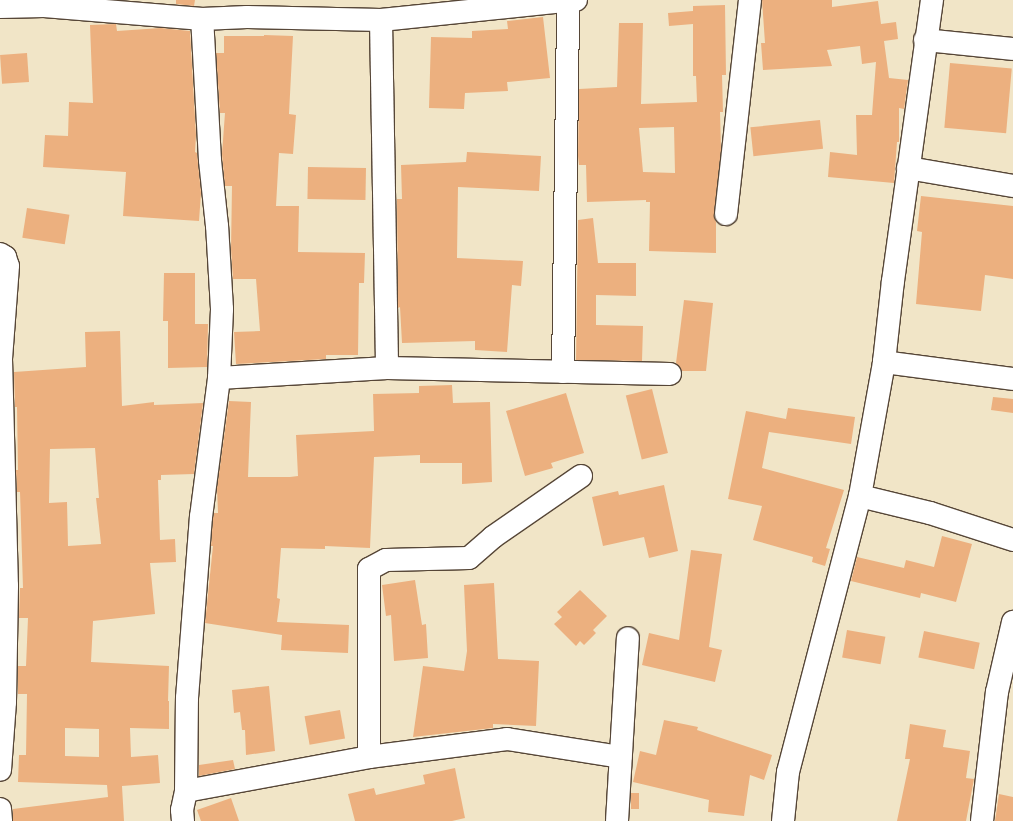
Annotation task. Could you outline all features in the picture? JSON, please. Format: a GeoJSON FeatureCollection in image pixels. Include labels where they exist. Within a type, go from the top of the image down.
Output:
{"type":"FeatureCollection","features":[{"type":"Feature","properties":{"kind":"street"},"geometry":{"type":"LineString","coordinates":[[0,7],[44,6],[202,19],[246,17],[381,20],[572,0],[563,372]]}},
{"type":"Feature","properties":{"kind":"street"},"geometry":{"type":"LineString","coordinates":[[726,214],[750,0]]}},
{"type":"Feature","properties":{"kind":"street"},"geometry":{"type":"LineString","coordinates":[[783,821],[788,772],[860,496],[884,362],[908,168],[925,40],[932,0]]}},
{"type":"Feature","properties":{"kind":"street"},"geometry":{"type":"LineString","coordinates":[[183,821],[182,810],[186,791],[187,698],[201,517],[219,378],[222,309],[217,226],[210,160],[202,19]]}},
{"type":"Feature","properties":{"kind":"street"},"geometry":{"type":"LineString","coordinates":[[381,20],[387,368]]}},
{"type":"Feature","properties":{"kind":"street"},"geometry":{"type":"LineString","coordinates":[[925,40],[1013,48]]}},
{"type":"Feature","properties":{"kind":"street"},"geometry":{"type":"LineString","coordinates":[[908,168],[1013,186]]}},
{"type":"Feature","properties":{"kind":"street"},"geometry":{"type":"LineString","coordinates":[[0,254],[5,257],[8,266],[1,359],[7,586],[5,702],[0,770]]}},
{"type":"Feature","properties":{"kind":"street"},"geometry":{"type":"LineString","coordinates":[[884,362],[1013,379]]}},
{"type":"Feature","properties":{"kind":"street"},"geometry":{"type":"LineString","coordinates":[[219,378],[387,368],[670,374]]}},
{"type":"Feature","properties":{"kind":"street"},"geometry":{"type":"LineString","coordinates":[[369,757],[369,569],[386,560],[469,558],[493,537],[581,476]]}},
{"type":"Feature","properties":{"kind":"street"},"geometry":{"type":"LineString","coordinates":[[860,496],[930,513],[1013,540]]}},
{"type":"Feature","properties":{"kind":"street"},"geometry":{"type":"LineString","coordinates":[[982,821],[998,692],[1013,622]]}},
{"type":"Feature","properties":{"kind":"street"},"geometry":{"type":"LineString","coordinates":[[617,821],[628,638]]}},
{"type":"Feature","properties":{"kind":"street"},"geometry":{"type":"LineString","coordinates":[[186,791],[369,757],[507,739],[621,757]]}},
{"type":"Feature","properties":{"kind":"street"},"geometry":{"type":"LineString","coordinates":[[0,809],[1,821]]}},
{"type":"Feature","properties":{"kind":"building"},"geometry":{"type":"Polygon","coordinates":[[[176,0],[195,0],[194,6],[176,4],[176,0]]]}},
{"type":"Feature","properties":{"kind":"building"},"geometry":{"type":"Polygon","coordinates":[[[762,0],[832,0],[832,7],[878,1],[881,24],[896,22],[898,39],[884,41],[889,78],[908,80],[904,109],[899,108],[899,142],[897,142],[894,183],[828,177],[830,152],[857,155],[856,115],[872,115],[876,62],[862,64],[860,46],[827,50],[832,66],[763,70],[761,43],[765,43],[762,0]]]}},
{"type":"Feature","properties":{"kind":"building"},"geometry":{"type":"Polygon","coordinates":[[[725,5],[726,75],[722,75],[723,112],[720,112],[721,150],[714,213],[716,222],[716,253],[649,251],[650,202],[646,202],[646,200],[587,202],[586,165],[579,165],[578,156],[579,89],[617,87],[619,23],[643,23],[641,104],[697,102],[696,76],[693,76],[693,24],[669,26],[668,13],[693,11],[693,6],[725,5]],[[674,127],[639,128],[643,172],[675,173],[674,127]]]}},
{"type":"Feature","properties":{"kind":"building"},"geometry":{"type":"Polygon","coordinates":[[[543,17],[550,78],[507,82],[508,91],[465,93],[464,109],[429,108],[431,37],[472,38],[472,31],[508,29],[507,21],[543,17]]]}},
{"type":"Feature","properties":{"kind":"building"},"geometry":{"type":"Polygon","coordinates":[[[116,24],[117,31],[161,28],[190,31],[196,135],[195,152],[197,153],[201,193],[199,221],[123,216],[126,172],[43,167],[45,135],[68,136],[69,102],[93,103],[90,25],[116,24]]]}},
{"type":"Feature","properties":{"kind":"building"},"geometry":{"type":"Polygon","coordinates":[[[224,36],[293,36],[289,114],[296,115],[293,154],[279,153],[276,206],[299,206],[298,252],[365,253],[364,283],[359,283],[358,355],[326,355],[326,359],[236,364],[234,332],[260,331],[256,279],[233,279],[231,249],[232,186],[225,186],[222,154],[225,113],[220,113],[216,53],[224,53],[224,36]]]}},
{"type":"Feature","properties":{"kind":"building"},"geometry":{"type":"Polygon","coordinates":[[[27,53],[29,82],[2,84],[0,55],[27,53]]]}},
{"type":"Feature","properties":{"kind":"building"},"geometry":{"type":"Polygon","coordinates":[[[950,63],[1012,68],[1006,133],[944,128],[950,63]]]}},
{"type":"Feature","properties":{"kind":"building"},"geometry":{"type":"Polygon","coordinates":[[[820,120],[823,149],[753,156],[750,127],[820,120]]]}},
{"type":"Feature","properties":{"kind":"building"},"geometry":{"type":"Polygon","coordinates":[[[467,152],[541,156],[539,191],[458,187],[457,258],[523,261],[521,286],[512,285],[507,352],[475,350],[475,341],[402,343],[400,307],[398,308],[397,199],[402,199],[401,165],[466,162],[467,152]]]}},
{"type":"Feature","properties":{"kind":"building"},"geometry":{"type":"Polygon","coordinates":[[[308,167],[366,168],[365,200],[307,199],[308,167]]]}},
{"type":"Feature","properties":{"kind":"building"},"geometry":{"type":"Polygon","coordinates":[[[921,196],[1013,206],[1013,279],[985,275],[981,311],[916,304],[922,232],[917,231],[921,196]]]}},
{"type":"Feature","properties":{"kind":"building"},"geometry":{"type":"Polygon","coordinates":[[[27,208],[69,215],[65,244],[22,238],[27,208]]]}},
{"type":"Feature","properties":{"kind":"building"},"geometry":{"type":"Polygon","coordinates":[[[593,218],[598,263],[636,263],[636,296],[596,295],[596,325],[643,326],[642,361],[576,360],[578,220],[593,218]]]}},
{"type":"Feature","properties":{"kind":"building"},"geometry":{"type":"Polygon","coordinates":[[[164,273],[195,273],[195,324],[208,324],[207,367],[168,368],[168,321],[163,321],[164,273]]]}},
{"type":"Feature","properties":{"kind":"building"},"geometry":{"type":"Polygon","coordinates":[[[684,300],[713,303],[706,371],[682,371],[676,363],[684,300]]]}},
{"type":"Feature","properties":{"kind":"building"},"geometry":{"type":"Polygon","coordinates":[[[120,331],[122,406],[154,402],[154,405],[203,403],[194,474],[161,475],[161,480],[158,480],[160,540],[175,539],[176,562],[150,563],[155,614],[93,621],[91,662],[169,666],[169,729],[130,728],[131,757],[158,755],[160,783],[122,786],[124,821],[13,821],[13,809],[108,797],[107,785],[18,782],[19,755],[26,755],[27,694],[18,694],[18,666],[26,666],[28,618],[19,618],[20,588],[23,588],[20,492],[17,492],[16,470],[18,470],[17,407],[15,407],[14,372],[86,367],[85,332],[120,331]],[[95,448],[50,449],[49,503],[67,502],[68,546],[101,544],[96,498],[99,498],[95,448]],[[65,728],[65,756],[99,757],[99,729],[65,728]]]}},
{"type":"Feature","properties":{"kind":"building"},"geometry":{"type":"Polygon","coordinates":[[[452,385],[453,403],[490,402],[492,482],[462,484],[462,463],[420,463],[420,455],[374,457],[370,548],[325,546],[325,549],[281,548],[277,598],[280,599],[277,622],[349,625],[348,653],[281,650],[282,635],[205,623],[213,546],[211,546],[213,518],[214,513],[218,513],[217,488],[229,401],[251,402],[248,477],[290,477],[298,476],[296,435],[374,431],[373,394],[419,393],[419,386],[452,385]]]}},
{"type":"Feature","properties":{"kind":"building"},"geometry":{"type":"Polygon","coordinates":[[[652,389],[668,453],[642,460],[626,396],[652,389]]]}},
{"type":"Feature","properties":{"kind":"building"},"geometry":{"type":"Polygon","coordinates":[[[566,393],[584,453],[551,463],[553,468],[525,476],[506,411],[566,393]]]}},
{"type":"Feature","properties":{"kind":"building"},"geometry":{"type":"Polygon","coordinates":[[[993,397],[1013,399],[1013,413],[991,410],[993,397]]]}},
{"type":"Feature","properties":{"kind":"building"},"geometry":{"type":"Polygon","coordinates":[[[788,408],[855,417],[851,444],[769,432],[762,468],[844,490],[826,548],[830,549],[825,566],[812,562],[813,557],[753,540],[762,506],[728,499],[746,411],[786,419],[788,408]]]}},
{"type":"Feature","properties":{"kind":"building"},"geometry":{"type":"Polygon","coordinates":[[[664,485],[678,551],[649,558],[644,537],[603,546],[592,497],[618,491],[619,495],[664,485]]]}},
{"type":"Feature","properties":{"kind":"building"},"geometry":{"type":"Polygon","coordinates":[[[942,536],[972,544],[956,602],[921,593],[920,598],[851,581],[857,557],[904,568],[906,560],[934,567],[942,536]]]}},
{"type":"Feature","properties":{"kind":"building"},"geometry":{"type":"Polygon","coordinates":[[[691,550],[722,554],[709,647],[722,650],[715,682],[642,665],[649,633],[679,640],[691,550]]]}},
{"type":"Feature","properties":{"kind":"building"},"geometry":{"type":"Polygon","coordinates":[[[415,580],[422,625],[426,624],[428,658],[394,661],[391,615],[386,616],[382,585],[415,580]]]}},
{"type":"Feature","properties":{"kind":"building"},"geometry":{"type":"Polygon","coordinates":[[[494,583],[498,659],[539,661],[536,726],[493,724],[493,728],[413,737],[423,666],[464,671],[467,651],[464,585],[494,583]]]}},
{"type":"Feature","properties":{"kind":"building"},"geometry":{"type":"Polygon","coordinates":[[[580,590],[607,616],[593,630],[596,633],[584,645],[580,641],[576,646],[554,624],[562,617],[557,612],[580,590]]]}},
{"type":"Feature","properties":{"kind":"building"},"geometry":{"type":"Polygon","coordinates":[[[847,630],[885,637],[881,664],[842,658],[847,630]]]}},
{"type":"Feature","properties":{"kind":"building"},"geometry":{"type":"Polygon","coordinates":[[[924,631],[980,643],[974,669],[918,657],[924,631]]]}},
{"type":"Feature","properties":{"kind":"building"},"geometry":{"type":"Polygon","coordinates":[[[269,686],[275,751],[246,755],[245,730],[242,730],[240,712],[234,713],[232,690],[269,686]]]}},
{"type":"Feature","properties":{"kind":"building"},"geometry":{"type":"Polygon","coordinates":[[[340,710],[345,739],[310,745],[305,716],[340,710]]]}},
{"type":"Feature","properties":{"kind":"building"},"geometry":{"type":"Polygon","coordinates":[[[664,720],[698,727],[697,730],[772,755],[764,780],[750,775],[744,816],[708,812],[709,800],[633,782],[640,751],[656,755],[664,720]]]}},
{"type":"Feature","properties":{"kind":"building"},"geometry":{"type":"Polygon","coordinates":[[[910,724],[946,730],[943,747],[970,751],[966,778],[974,779],[966,821],[897,821],[910,759],[905,759],[910,724]]]}},
{"type":"Feature","properties":{"kind":"building"},"geometry":{"type":"Polygon","coordinates":[[[233,760],[235,769],[199,776],[199,765],[233,760]]]}},
{"type":"Feature","properties":{"kind":"building"},"geometry":{"type":"Polygon","coordinates":[[[455,768],[465,818],[452,821],[355,821],[348,794],[374,788],[376,795],[425,784],[423,775],[455,768]]]}},
{"type":"Feature","properties":{"kind":"building"},"geometry":{"type":"Polygon","coordinates":[[[631,793],[639,793],[639,809],[631,809],[631,793]]]}},
{"type":"Feature","properties":{"kind":"building"},"geometry":{"type":"Polygon","coordinates":[[[999,794],[1013,797],[1013,821],[995,821],[999,794]]]}},
{"type":"Feature","properties":{"kind":"building"},"geometry":{"type":"Polygon","coordinates":[[[231,798],[239,821],[201,821],[197,810],[231,798]]]}}]}
